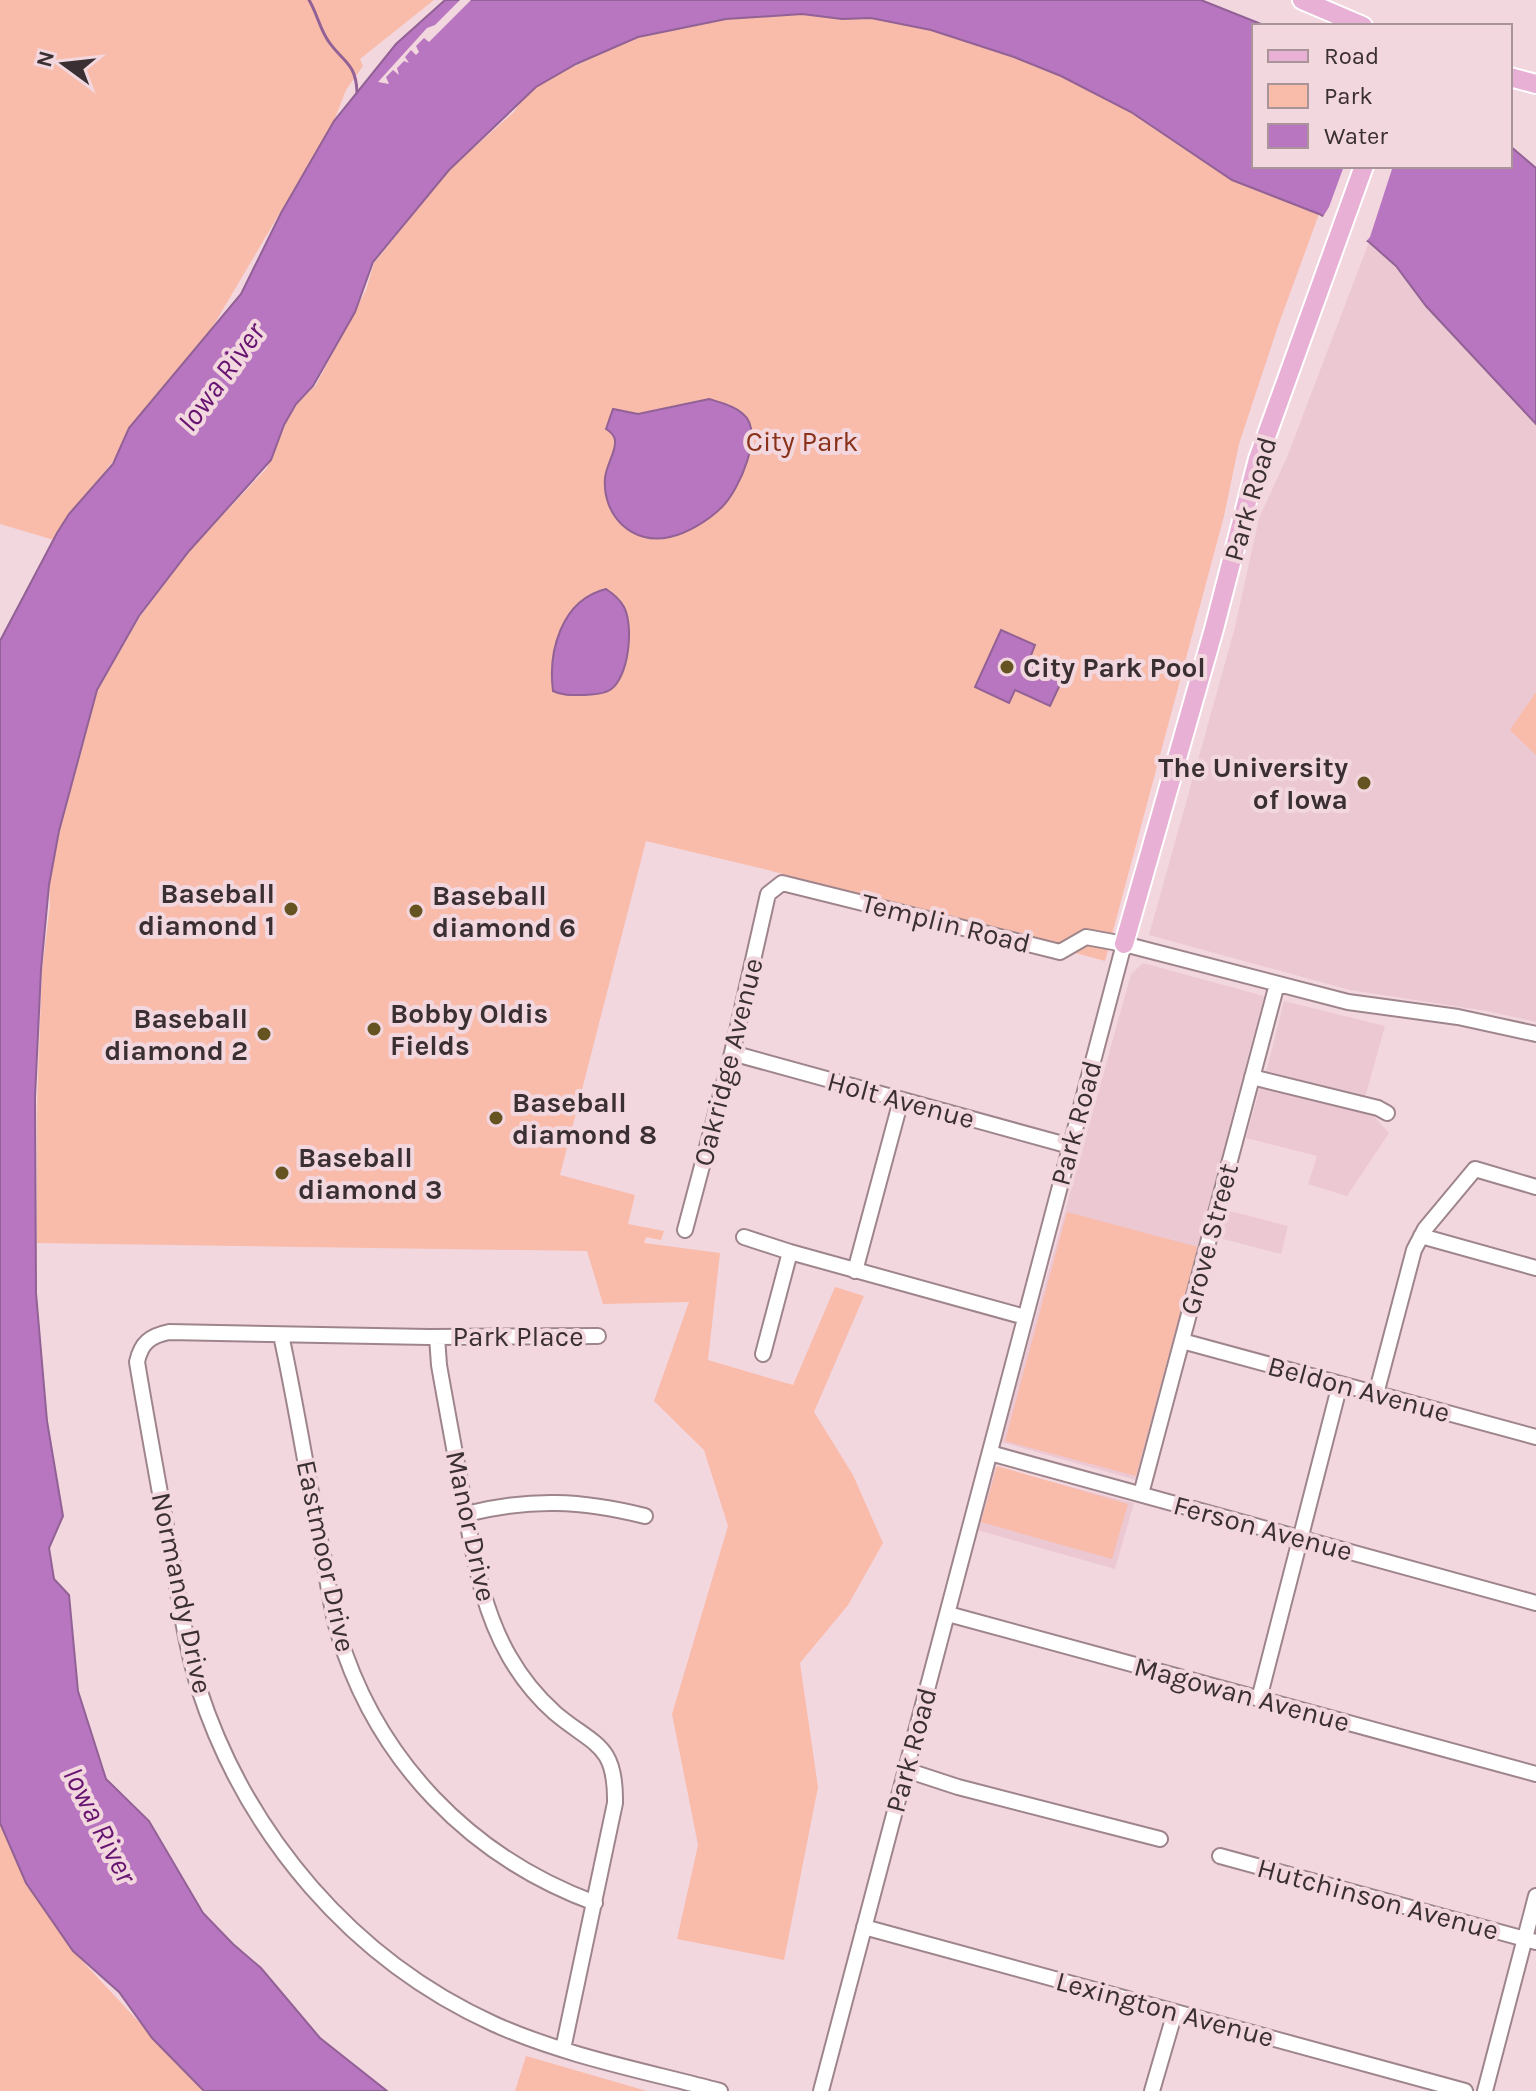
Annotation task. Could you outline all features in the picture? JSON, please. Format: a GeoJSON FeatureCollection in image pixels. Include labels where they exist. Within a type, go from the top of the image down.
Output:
{"type":"FeatureCollection","features":[{"type":"Feature","properties":{"kind":"main road"},"geometry":{"type":"LineString","coordinates":[[1302,0],[1358,24]]}},
{"type":"Feature","properties":{"kind":"main road"},"geometry":{"type":"LineString","coordinates":[[1512,78],[1536,84]]}},
{"type":"Feature","properties":{"kind":"main road","name":"Park Road"},"geometry":{"type":"LineString","coordinates":[[1124,944],[1214,629],[1258,459],[1363,168]]}},
{"type":"Feature","properties":{"kind":"street","name":"Templin Road"},"geometry":{"type":"LineString","coordinates":[[768,894],[775,887],[789,883],[1060,952],[1086,937],[1348,1002],[1472,1020],[1536,1034]]}},
{"type":"Feature","properties":{"kind":"street","name":"Oakridge Avenue"},"geometry":{"type":"LineString","coordinates":[[685,1230],[732,1053],[768,894]]}},
{"type":"Feature","properties":{"kind":"street","name":"Park Road"},"geometry":{"type":"LineString","coordinates":[[821,2091],[1124,944]]}},
{"type":"Feature","properties":{"kind":"street","name":"Grove Street"},"geometry":{"type":"LineString","coordinates":[[1141,1494],[1277,984]]}},
{"type":"Feature","properties":{"kind":"street","name":"Holt Avenue"},"geometry":{"type":"LineString","coordinates":[[732,1053],[1070,1146]]}},
{"type":"Feature","properties":{"kind":"street"},"geometry":{"type":"LineString","coordinates":[[1252,1077],[1378,1108],[1387,1113]]}},
{"type":"Feature","properties":{"kind":"street"},"geometry":{"type":"LineString","coordinates":[[855,1271],[901,1100]]}},
{"type":"Feature","properties":{"kind":"street"},"geometry":{"type":"LineString","coordinates":[[1376,1394],[1414,1250],[1421,1236],[1475,1169],[1536,1187]]}},
{"type":"Feature","properties":{"kind":"street"},"geometry":{"type":"LineString","coordinates":[[1421,1236],[1536,1268]]}},
{"type":"Feature","properties":{"kind":"street"},"geometry":{"type":"LineString","coordinates":[[744,1237],[1025,1317]]}},
{"type":"Feature","properties":{"kind":"street"},"geometry":{"type":"LineString","coordinates":[[763,1354],[790,1252]]}},
{"type":"Feature","properties":{"kind":"street","name":"Normandy Drive"},"geometry":{"type":"LineString","coordinates":[[437,1337],[169,1332],[158,1334],[144,1344],[137,1362],[183,1623],[199,1688],[212,1724],[225,1756],[270,1836],[347,1926],[402,1972],[496,2025],[563,2049],[720,2091]]}},
{"type":"Feature","properties":{"kind":"street","name":"Eastmoor Drive"},"geometry":{"type":"LineString","coordinates":[[281,1335],[338,1631],[372,1715],[418,1782],[476,1839],[532,1876],[595,1903]]}},
{"type":"Feature","properties":{"kind":"street","name":"Park Place"},"geometry":{"type":"LineString","coordinates":[[437,1337],[598,1336]]}},
{"type":"Feature","properties":{"kind":"street","name":"Manor Drive"},"geometry":{"type":"LineString","coordinates":[[437,1337],[439,1365],[483,1596],[508,1654],[542,1700],[602,1747],[613,1770],[615,1803],[563,2049]]}},
{"type":"Feature","properties":{"kind":"street","name":"Beldon Avenue"},"geometry":{"type":"LineString","coordinates":[[1182,1341],[1536,1437]]}},
{"type":"Feature","properties":{"kind":"street"},"geometry":{"type":"LineString","coordinates":[[1259,1699],[1340,1384]]}},
{"type":"Feature","properties":{"kind":"street","name":"Ferson Avenue"},"geometry":{"type":"LineString","coordinates":[[990,1453],[1536,1603]]}},
{"type":"Feature","properties":{"kind":"street"},"geometry":{"type":"LineString","coordinates":[[466,1514],[524,1502],[553,1501],[582,1503],[645,1516]]}},
{"type":"Feature","properties":{"kind":"street","name":"Magowan Avenue"},"geometry":{"type":"LineString","coordinates":[[948,1614],[1536,1774]]}},
{"type":"Feature","properties":{"kind":"street"},"geometry":{"type":"LineString","coordinates":[[906,1770],[958,1787],[1160,1839]]}},
{"type":"Feature","properties":{"kind":"street","name":"Hutchinson Avenue"},"geometry":{"type":"LineString","coordinates":[[1220,1856],[1530,1941]]}},
{"type":"Feature","properties":{"kind":"street"},"geometry":{"type":"LineString","coordinates":[[1485,2091],[1530,1941],[1536,1896]]}},
{"type":"Feature","properties":{"kind":"street","name":"Lexington Avenue"},"geometry":{"type":"LineString","coordinates":[[864,1927],[1465,2091]]}},
{"type":"Feature","properties":{"kind":"street"},"geometry":{"type":"LineString","coordinates":[[1152,2091],[1175,2012]]}},
{"type":"Feature","properties":{"kind":"shaded area","name":"The University of Iowa"},"geometry":{"type":"Polygon","coordinates":[[[1369,242],[1396,266],[1426,306],[1536,424],[1536,1022],[1487,1011],[1350,990],[1149,935],[1234,631],[1259,518],[1287,457],[1369,242]]]}},
{"type":"Feature","properties":{"kind":"shaded area"},"geometry":{"type":"Polygon","coordinates":[[[1143,963],[1264,996],[1136,1480],[1001,1442],[1131,974],[1143,963]]]}},
{"type":"Feature","properties":{"kind":"shaded area"},"geometry":{"type":"Polygon","coordinates":[[[1284,1001],[1385,1026],[1364,1101],[1265,1076],[1284,1001]]]}},
{"type":"Feature","properties":{"kind":"shaded area"},"geometry":{"type":"Polygon","coordinates":[[[1260,1087],[1371,1113],[1389,1133],[1347,1196],[1308,1184],[1317,1156],[1246,1138],[1260,1087]]]}},
{"type":"Feature","properties":{"kind":"shaded area"},"geometry":{"type":"Polygon","coordinates":[[[1226,1210],[1288,1226],[1281,1254],[1219,1238],[1226,1210]]]}},
{"type":"Feature","properties":{"kind":"shaded area"},"geometry":{"type":"Polygon","coordinates":[[[994,1467],[1134,1503],[1115,1569],[977,1530],[994,1467]]]}},
{"type":"Feature","properties":{"kind":"green space"},"geometry":{"type":"Polygon","coordinates":[[[0,0],[434,0],[360,59],[363,66],[346,90],[334,121],[212,328],[54,540],[0,524],[0,0]]]}},
{"type":"Feature","properties":{"kind":"green space","name":"City Park"},"geometry":{"type":"Polygon","coordinates":[[[802,14],[842,19],[871,18],[931,30],[1014,57],[1061,76],[1131,112],[1167,133],[1232,180],[1319,214],[1239,444],[1224,516],[1105,961],[768,870],[646,841],[560,1175],[635,1195],[628,1224],[664,1231],[661,1240],[646,1237],[644,1243],[720,1253],[708,1360],[793,1385],[835,1287],[864,1296],[814,1412],[853,1475],[883,1543],[848,1605],[800,1663],[818,1787],[784,1960],[677,1939],[698,1845],[672,1714],[728,1526],[704,1450],[654,1401],[689,1302],[603,1304],[587,1251],[37,1243],[37,1104],[49,884],[59,833],[97,692],[139,618],[191,549],[267,468],[287,421],[298,403],[316,385],[366,290],[374,263],[450,169],[514,112],[522,99],[539,85],[638,37],[726,19],[802,14]]]}},
{"type":"Feature","properties":{"kind":"green space"},"geometry":{"type":"Polygon","coordinates":[[[1536,692],[1536,755],[1510,730],[1536,692]]]}},
{"type":"Feature","properties":{"kind":"green space"},"geometry":{"type":"Polygon","coordinates":[[[1067,1212],[1198,1247],[1136,1476],[1005,1441],[1067,1212]]]}},
{"type":"Feature","properties":{"kind":"green space"},"geometry":{"type":"Polygon","coordinates":[[[997,1466],[1128,1504],[1112,1559],[981,1522],[997,1466]]]}},
{"type":"Feature","properties":{"kind":"green space"},"geometry":{"type":"Polygon","coordinates":[[[0,1810],[73,1951],[203,2091],[0,2091],[0,1810]]]}},
{"type":"Feature","properties":{"kind":"green space"},"geometry":{"type":"Polygon","coordinates":[[[526,2056],[647,2091],[515,2091],[526,2056]]]}},
{"type":"Feature","properties":{"kind":"water","name":"Iowa River"},"geometry":{"type":"Polygon","coordinates":[[[445,0],[1201,0],[1261,24],[1252,24],[1252,168],[1512,168],[1512,148],[1536,168],[1536,424],[1426,306],[1396,266],[1369,242],[1319,214],[1232,180],[1131,112],[1061,76],[931,30],[871,18],[842,19],[802,14],[726,19],[638,37],[576,64],[536,87],[449,170],[373,262],[355,312],[313,386],[296,404],[284,425],[271,460],[189,551],[139,616],[97,690],[59,831],[49,885],[41,970],[35,1097],[36,1293],[47,1421],[63,1516],[49,1548],[54,1579],[69,1595],[78,1691],[106,1779],[149,1821],[203,1913],[261,1968],[320,2038],[387,2091],[204,2091],[152,2038],[119,1992],[73,1951],[26,1883],[0,1823],[0,641],[69,514],[113,464],[129,428],[241,294],[281,213],[334,121],[396,44],[445,0]]]}},
{"type":"Feature","properties":{"kind":"water"},"geometry":{"type":"Polygon","coordinates":[[[709,399],[734,408],[749,422],[751,446],[736,488],[717,512],[684,532],[656,539],[632,532],[614,515],[605,492],[605,478],[615,441],[613,434],[606,429],[613,409],[638,414],[709,399]]]}},
{"type":"Feature","properties":{"kind":"water"},"geometry":{"type":"Polygon","coordinates":[[[606,589],[624,607],[629,626],[628,651],[622,675],[610,690],[601,694],[569,695],[553,691],[556,644],[568,616],[578,604],[606,589]]]}},
{"type":"Feature","properties":{"kind":"water"},"geometry":{"type":"Polygon","coordinates":[[[1001,630],[1035,645],[1030,658],[1065,674],[1050,706],[1015,690],[1009,703],[975,687],[1001,630]]]}},
{"type":"Feature","properties":{"kind":"pier"},"geometry":{"type":"Polygon","coordinates":[[[460,0],[471,0],[429,42],[424,38],[416,46],[419,52],[416,55],[411,50],[405,57],[409,63],[404,61],[397,68],[399,75],[393,70],[386,77],[389,84],[378,82],[427,28],[435,25],[460,0]]]}},
{"type":"Feature","properties":{"kind":"pier"},"geometry":{"type":"Polygon","coordinates":[[[1343,168],[1392,168],[1370,237],[1364,244],[1321,220],[1343,168]]]}},
{"type":"Feature","properties":{"kind":"waterway"},"geometry":{"type":"LineString","coordinates":[[309,0],[326,37],[351,69],[357,92]]}},
{"type":"Feature","properties":{"kind":"place","name":"City Park Pool"},"geometry":{"type":"Point","coordinates":[1007,667]}},
{"type":"Feature","properties":{"kind":"place","name":"The University of Iowa"},"geometry":{"type":"Point","coordinates":[1364,783]}},
{"type":"Feature","properties":{"kind":"place","name":"Baseball diamond 1"},"geometry":{"type":"Point","coordinates":[291,909]}},
{"type":"Feature","properties":{"kind":"place","name":"Baseball diamond 6"},"geometry":{"type":"Point","coordinates":[416,911]}},
{"type":"Feature","properties":{"kind":"place","name":"Bobby Oldis Fields"},"geometry":{"type":"Point","coordinates":[374,1029]}},
{"type":"Feature","properties":{"kind":"place","name":"Baseball diamond 2"},"geometry":{"type":"Point","coordinates":[264,1034]}},
{"type":"Feature","properties":{"kind":"place","name":"Baseball diamond 8"},"geometry":{"type":"Point","coordinates":[496,1118]}},
{"type":"Feature","properties":{"kind":"place","name":"Baseball diamond 3"},"geometry":{"type":"Point","coordinates":[282,1173]}}]}
